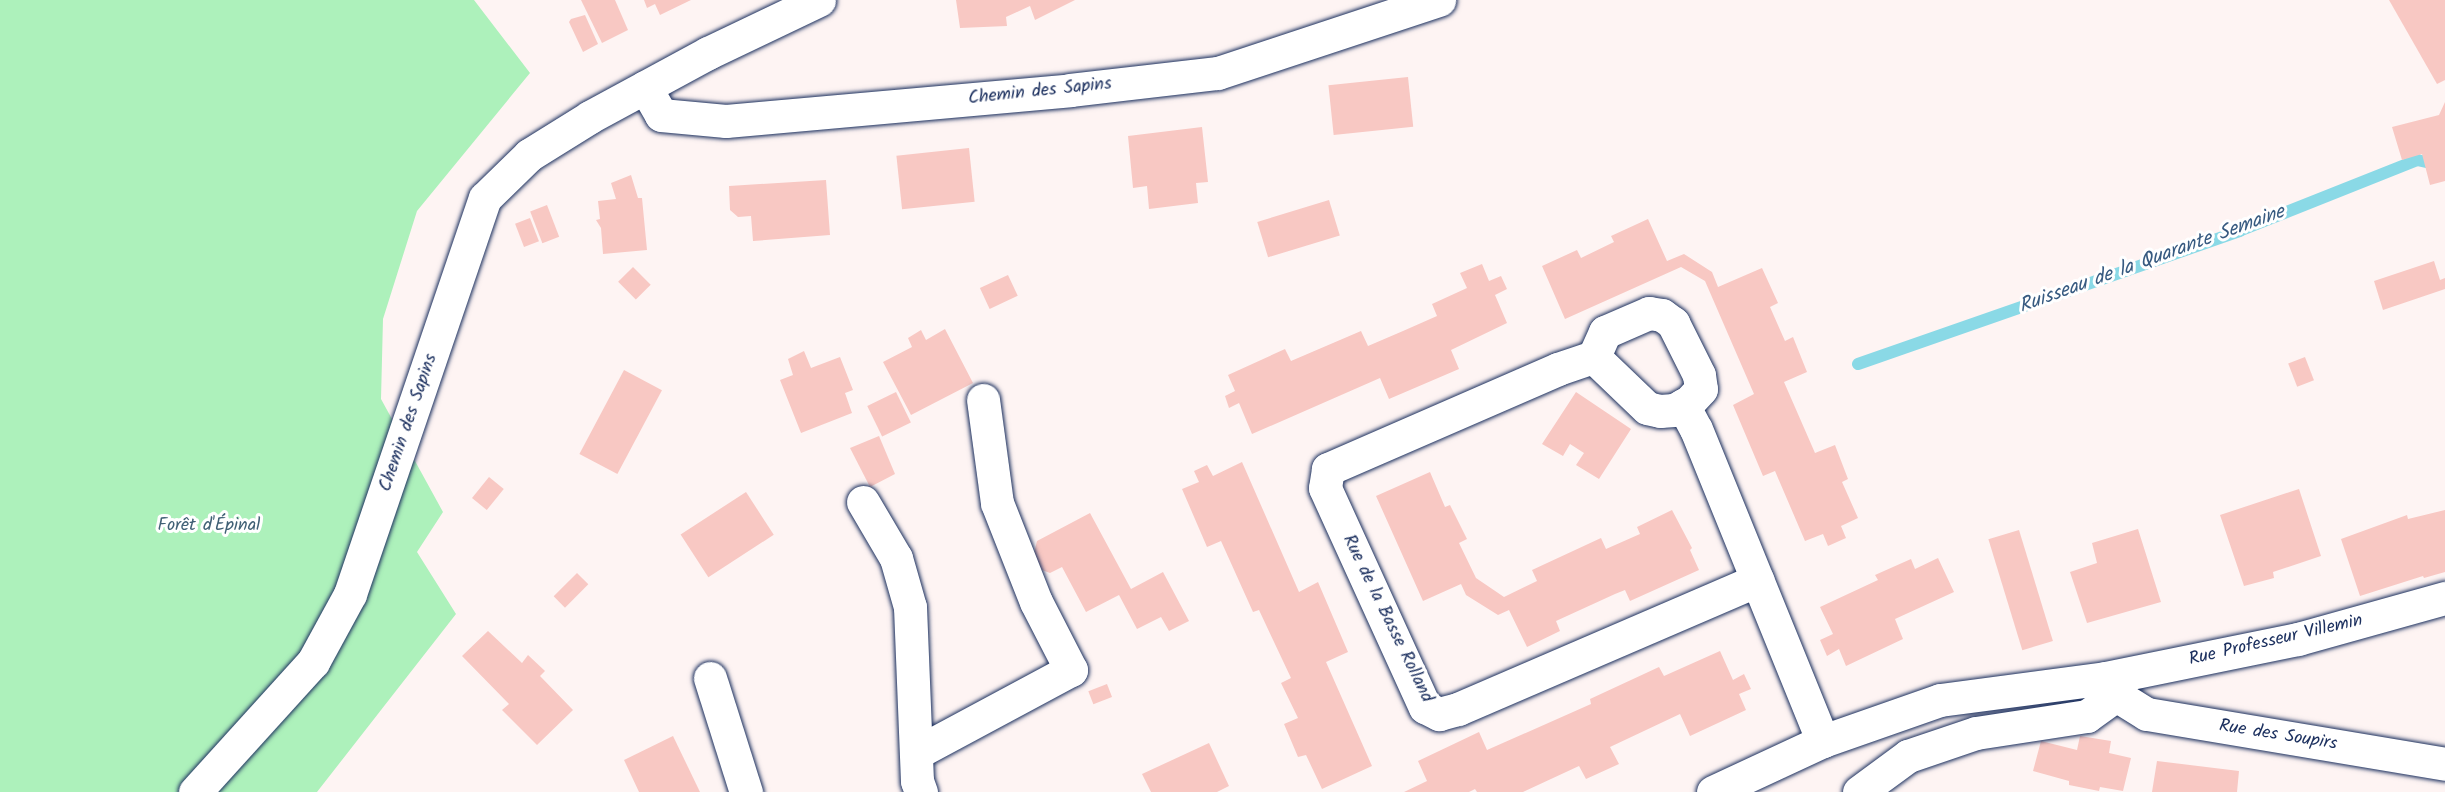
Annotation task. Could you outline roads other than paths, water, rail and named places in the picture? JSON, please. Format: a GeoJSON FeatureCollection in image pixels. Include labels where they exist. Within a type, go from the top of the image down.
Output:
{"type":"FeatureCollection","features":[{"type":"Feature","properties":{"kind":"street","name":"Chemin des Sapins"},"geometry":{"type":"LineString","coordinates":[[195,792],[313,662],[350,594],[485,198],[529,155],[645,87],[819,0]]}},
{"type":"Feature","properties":{"kind":"street","name":"Chemin des Sapins"},"geometry":{"type":"LineString","coordinates":[[645,87],[661,115],[726,121],[1081,89],[1218,73],[1439,0]]}},
{"type":"Feature","properties":{"kind":"street"},"geometry":{"type":"LineString","coordinates":[[1649,313],[1662,315],[1672,323],[1699,375],[1701,389],[1674,410],[1660,411],[1647,408],[1597,360],[1596,356],[1599,341],[1605,332],[1649,313]]}},
{"type":"Feature","properties":{"kind":"street","name":"Rue de la Basse Rolland"},"geometry":{"type":"LineString","coordinates":[[1596,356],[1558,369],[1328,469],[1325,488],[1425,706],[1439,714],[1458,709],[1757,580]]}},
{"type":"Feature","properties":{"kind":"street"},"geometry":{"type":"LineString","coordinates":[[916,753],[1071,670],[1036,602],[997,503],[983,400]]}},
{"type":"Feature","properties":{"kind":"street"},"geometry":{"type":"LineString","coordinates":[[1683,405],[1696,429],[1823,741]]}},
{"type":"Feature","properties":{"kind":"street"},"geometry":{"type":"LineString","coordinates":[[863,502],[896,558],[910,607],[917,781],[921,792]]}},
{"type":"Feature","properties":{"kind":"street","name":"Rue Professeur Villemin"},"geometry":{"type":"LineString","coordinates":[[1713,792],[1823,741],[1940,700],[2111,686],[2298,639],[2445,598]]}},
{"type":"Feature","properties":{"kind":"street"},"geometry":{"type":"LineString","coordinates":[[710,678],[746,792]]}},
{"type":"Feature","properties":{"kind":"street"},"geometry":{"type":"LineString","coordinates":[[1859,792],[1908,756],[1976,733],[2087,716],[2111,686]]}},
{"type":"Feature","properties":{"kind":"street","name":"Rue des Soupirs"},"geometry":{"type":"LineString","coordinates":[[2111,686],[2147,714],[2445,764]]}},
{"type":"Feature","properties":{"kind":"waterway","name":"Ruisseau de la Quarante Semaine"},"geometry":{"type":"LineString","coordinates":[[1858,364],[2239,231],[2417,160],[2445,166]]}},
{"type":"Feature","properties":{"kind":"park label","name":"Forêt d'Épinal"},"geometry":{"type":"Point","coordinates":[209,526]}}]}
